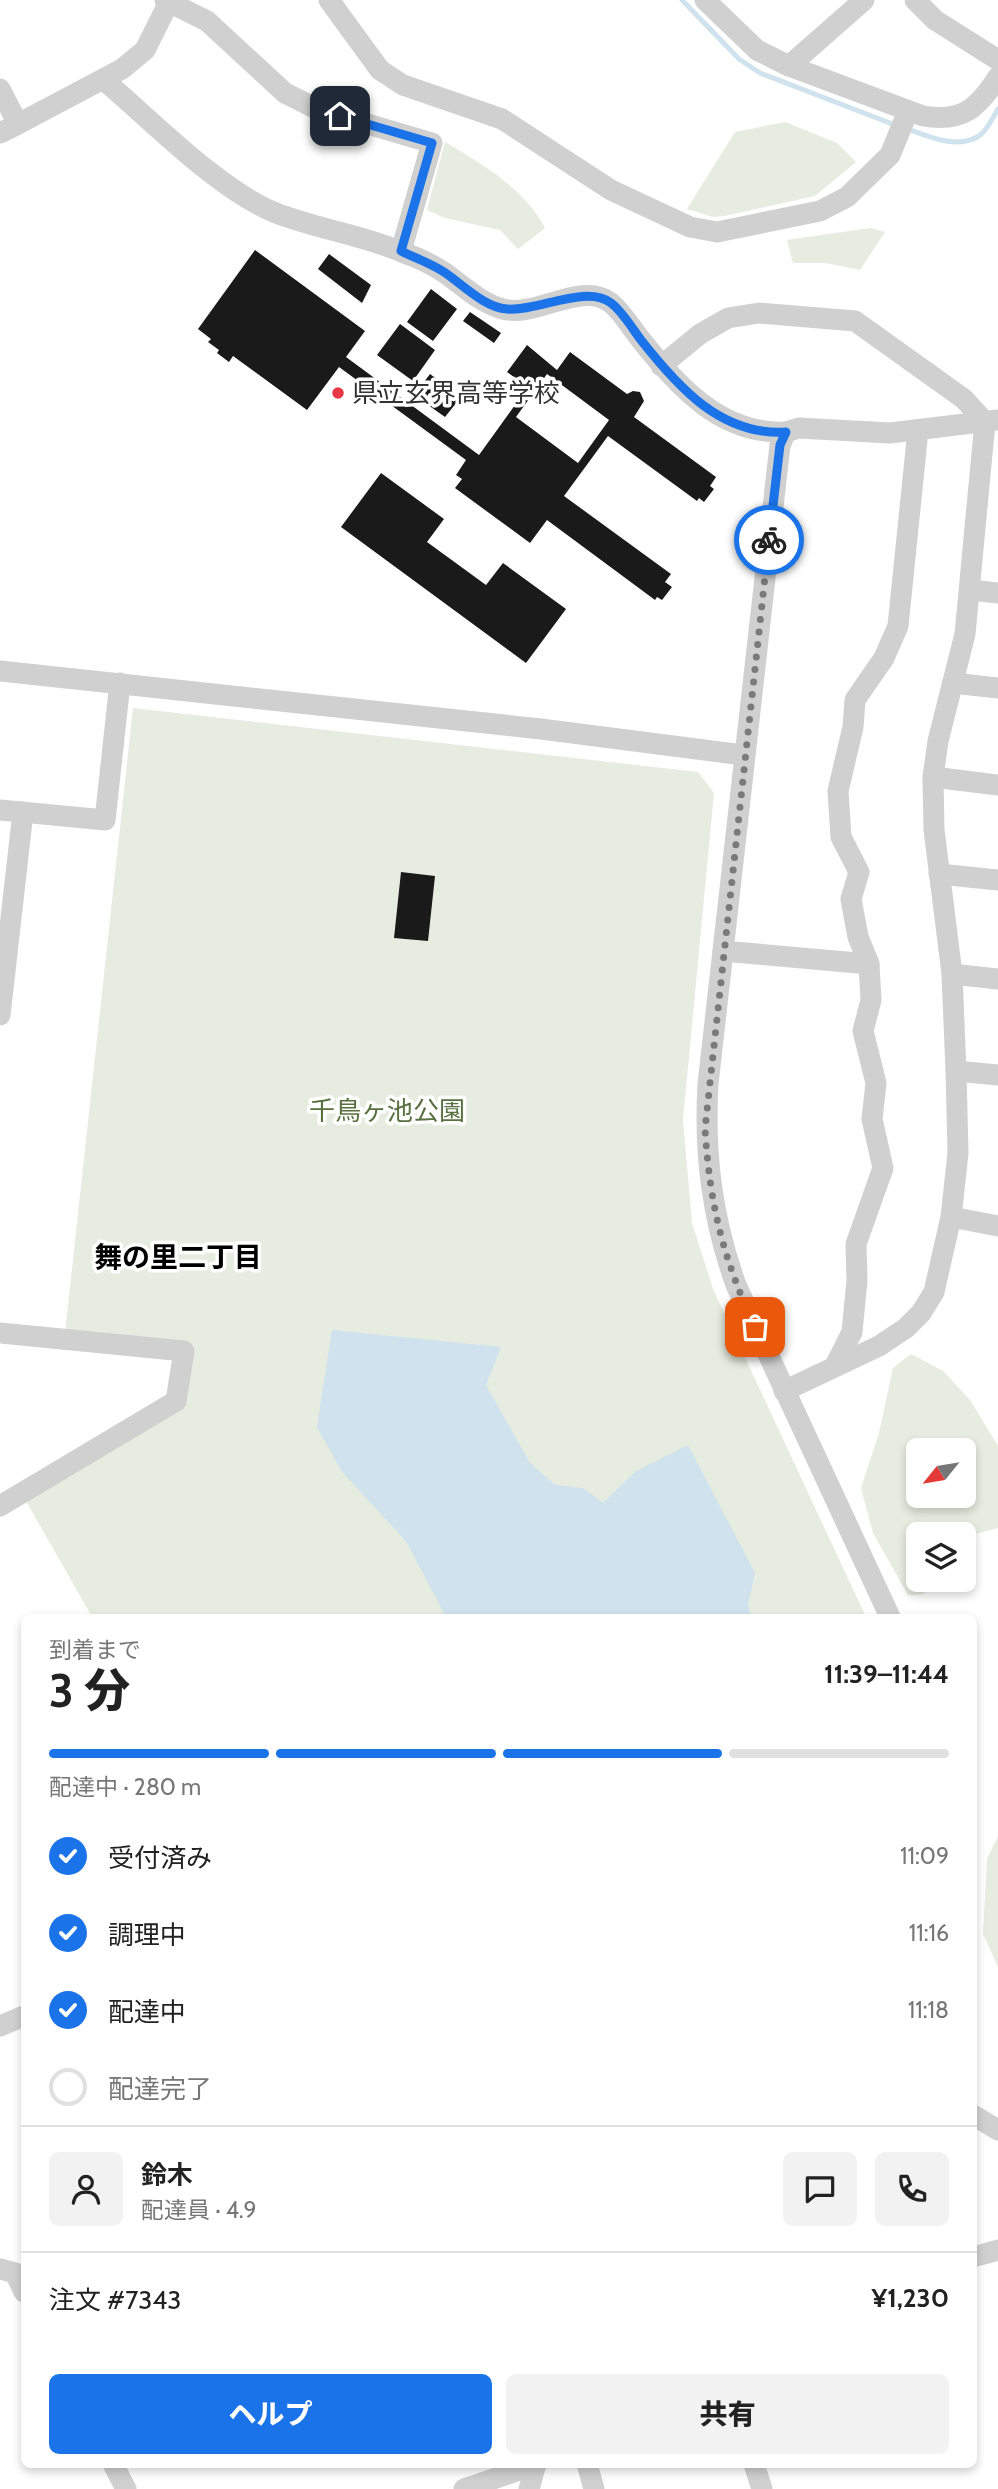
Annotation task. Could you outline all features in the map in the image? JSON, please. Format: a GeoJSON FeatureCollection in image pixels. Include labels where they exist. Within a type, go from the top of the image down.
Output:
{"type":"FeatureCollection","features":[{"type":"Feature","properties":{"kind":"street"},"geometry":{"type":"LineString","coordinates":[[329,0],[380,70],[403,85],[502,119],[611,190],[690,227],[717,232],[820,211],[846,197],[890,155],[908,110]]}},
{"type":"Feature","properties":{"kind":"street"},"geometry":{"type":"LineString","coordinates":[[705,0],[757,50],[789,66],[908,110],[941,119],[955,117],[979,105],[998,77]]}},
{"type":"Feature","properties":{"kind":"street"},"geometry":{"type":"LineString","coordinates":[[915,0],[934,20],[998,60]]}},
{"type":"Feature","properties":{"kind":"street"},"geometry":{"type":"LineString","coordinates":[[0,89],[9,128],[105,81],[145,50],[167,1],[207,21],[285,93],[317,109],[432,143],[401,251]]}},
{"type":"Feature","properties":{"kind":"street"},"geometry":{"type":"LineString","coordinates":[[789,66],[855,3]]}},
{"type":"Feature","properties":{"kind":"street"},"geometry":{"type":"LineString","coordinates":[[105,81],[233,190],[274,212],[401,251],[441,270],[503,309],[523,310],[579,297],[597,297],[611,302],[661,366],[712,414],[734,426],[762,434],[799,428],[890,433],[992,421]]}},
{"type":"Feature","properties":{"kind":"street"},"geometry":{"type":"LineString","coordinates":[[661,366],[700,334],[728,318],[759,313],[855,321],[992,421]]}},
{"type":"Feature","properties":{"kind":"street"},"geometry":{"type":"LineString","coordinates":[[785,1391],[879,1346],[921,1314],[934,1292],[951,1217],[958,1153],[956,1071],[952,974],[939,874],[933,777],[989,492],[992,421]]}},
{"type":"Feature","properties":{"kind":"street"},"geometry":{"type":"LineString","coordinates":[[835,1366],[852,1332],[856,1244],[883,1168],[873,1119],[876,1083],[863,1031],[871,1000],[869,964],[858,937],[850,899],[859,872],[841,837],[838,790],[853,727],[855,700],[884,658],[898,626],[918,430]]}},
{"type":"Feature","properties":{"kind":"street"},"geometry":{"type":"LineString","coordinates":[[786,432],[780,445],[708,1084],[705,1129],[710,1189],[720,1242],[736,1285],[889,1614]]}},
{"type":"Feature","properties":{"kind":"street"},"geometry":{"type":"LineString","coordinates":[[971,590],[998,593]]}},
{"type":"Feature","properties":{"kind":"street"},"geometry":{"type":"LineString","coordinates":[[0,671],[743,755]]}},
{"type":"Feature","properties":{"kind":"street"},"geometry":{"type":"LineString","coordinates":[[0,810],[105,820],[120,683]]}},
{"type":"Feature","properties":{"kind":"street"},"geometry":{"type":"LineString","coordinates":[[953,683],[998,688]]}},
{"type":"Feature","properties":{"kind":"street"},"geometry":{"type":"LineString","coordinates":[[933,777],[998,785]]}},
{"type":"Feature","properties":{"kind":"street"},"geometry":{"type":"LineString","coordinates":[[0,1015],[23,812]]}},
{"type":"Feature","properties":{"kind":"street"},"geometry":{"type":"LineString","coordinates":[[939,874],[998,880]]}},
{"type":"Feature","properties":{"kind":"street"},"geometry":{"type":"LineString","coordinates":[[723,951],[869,964]]}},
{"type":"Feature","properties":{"kind":"street"},"geometry":{"type":"LineString","coordinates":[[952,974],[998,979]]}},
{"type":"Feature","properties":{"kind":"street"},"geometry":{"type":"LineString","coordinates":[[956,1071],[998,1075]]}},
{"type":"Feature","properties":{"kind":"street"},"geometry":{"type":"LineString","coordinates":[[951,1217],[998,1226]]}},
{"type":"Feature","properties":{"kind":"street"},"geometry":{"type":"LineString","coordinates":[[0,1333],[184,1351],[176,1401],[0,1506]]}},
{"type":"Feature","properties":{"kind":"street"},"geometry":{"type":"LineString","coordinates":[[0,2026],[21,2017]]}},
{"type":"Feature","properties":{"kind":"street"},"geometry":{"type":"LineString","coordinates":[[977,2117],[998,2130]]}},
{"type":"Feature","properties":{"kind":"street"},"geometry":{"type":"LineString","coordinates":[[977,2256],[998,2250]]}},
{"type":"Feature","properties":{"kind":"street"},"geometry":{"type":"LineString","coordinates":[[0,2269],[15,2273],[21,2286]]}},
{"type":"Feature","properties":{"kind":"street"},"geometry":{"type":"LineString","coordinates":[[115,2468],[125,2489]]}},
{"type":"Feature","properties":{"kind":"street"},"geometry":{"type":"LineString","coordinates":[[464,2489],[524,2468]]}},
{"type":"Feature","properties":{"kind":"street"},"geometry":{"type":"LineString","coordinates":[[529,2489],[535,2468]]}},
{"type":"Feature","properties":{"kind":"street"},"geometry":{"type":"LineString","coordinates":[[588,2468],[594,2489]]}},
{"type":"Feature","properties":{"kind":"street"},"geometry":{"type":"LineString","coordinates":[[755,2468],[762,2489]]}},
{"type":"Feature","properties":{"kind":"green space"},"geometry":{"type":"Polygon","coordinates":[[[785,122],[837,143],[856,162],[815,196],[725,216],[713,217],[687,209],[735,132],[785,122]]]}},
{"type":"Feature","properties":{"kind":"green space"},"geometry":{"type":"Polygon","coordinates":[[[445,142],[487,168],[515,190],[537,214],[545,228],[518,249],[500,230],[445,218],[427,210],[445,142]]]}},
{"type":"Feature","properties":{"kind":"green space"},"geometry":{"type":"Polygon","coordinates":[[[871,228],[885,232],[860,270],[826,263],[793,263],[787,240],[871,228]]]}},
{"type":"Feature","properties":{"kind":"green space","name":"千鳥ヶ池公園"},"geometry":{"type":"Polygon","coordinates":[[[133,708],[698,772],[714,793],[683,1120],[692,1223],[713,1289],[865,1614],[90,1614],[26,1501],[184,1405],[194,1345],[65,1333],[133,708]]]}},
{"type":"Feature","properties":{"kind":"green space"},"geometry":{"type":"Polygon","coordinates":[[[911,1354],[943,1371],[970,1400],[998,1446],[998,1528],[976,1534],[976,1522],[906,1522],[906,1591],[873,1533],[861,1488],[879,1433],[893,1368],[911,1354]]]}},
{"type":"Feature","properties":{"kind":"green space"},"geometry":{"type":"Polygon","coordinates":[[[906,1592],[926,1592],[918,1595],[908,1595],[906,1592]]]}},
{"type":"Feature","properties":{"kind":"green space"},"geometry":{"type":"Polygon","coordinates":[[[998,1836],[998,1967],[983,1934],[987,1859],[998,1836]]]}},
{"type":"Feature","properties":{"kind":"water"},"geometry":{"type":"Polygon","coordinates":[[[332,1330],[501,1347],[486,1385],[530,1463],[555,1485],[583,1488],[603,1503],[636,1471],[688,1445],[755,1573],[748,1605],[750,1614],[444,1614],[406,1541],[342,1472],[317,1427],[332,1330]]]}},
{"type":"Feature","properties":{"kind":"building"},"geometry":{"type":"Polygon","coordinates":[[[255,250],[365,331],[346,357],[479,455],[528,387],[507,372],[527,345],[557,370],[570,352],[627,394],[640,392],[644,401],[634,417],[716,477],[710,486],[714,489],[704,502],[699,498],[697,501],[608,436],[564,496],[671,574],[665,582],[672,587],[662,600],[657,597],[655,600],[547,520],[530,543],[455,488],[462,479],[456,475],[466,460],[339,367],[307,410],[233,356],[229,362],[208,342],[211,339],[198,329],[255,250]],[[547,374],[516,417],[578,463],[609,420],[547,374]]]}},
{"type":"Feature","properties":{"kind":"building"},"geometry":{"type":"Polygon","coordinates":[[[329,254],[371,285],[362,303],[318,269],[329,254]]]}},
{"type":"Feature","properties":{"kind":"building"},"geometry":{"type":"Polygon","coordinates":[[[431,289],[457,309],[433,341],[407,322],[431,289]]]}},
{"type":"Feature","properties":{"kind":"building"},"geometry":{"type":"Polygon","coordinates":[[[470,312],[501,333],[494,343],[463,321],[470,312]]]}},
{"type":"Feature","properties":{"kind":"building"},"geometry":{"type":"Polygon","coordinates":[[[400,324],[435,350],[413,381],[377,355],[400,324]]]}},
{"type":"Feature","properties":{"kind":"building"},"geometry":{"type":"Polygon","coordinates":[[[430,374],[461,397],[445,417],[414,395],[430,374]]]}},
{"type":"Feature","properties":{"kind":"building"},"geometry":{"type":"Polygon","coordinates":[[[381,473],[444,519],[427,542],[486,585],[503,563],[566,609],[526,663],[341,527],[381,473]]]}},
{"type":"Feature","properties":{"kind":"building"},"geometry":{"type":"Polygon","coordinates":[[[401,872],[435,876],[428,941],[394,938],[401,872]]]}},
{"type":"Feature","properties":{"kind":"waterway"},"geometry":{"type":"LineString","coordinates":[[682,0],[739,59],[760,73],[895,125]]}},
{"type":"Feature","properties":{"kind":"waterway"},"geometry":{"type":"LineString","coordinates":[[905,128],[942,140],[961,142],[985,131],[998,109]]}},
{"type":"Feature","properties":{"kind":"way so far"},"geometry":{"type":"LineString","coordinates":[[755,1327],[720,1242],[710,1189],[705,1129],[743,755],[769,540]]}},
{"type":"Feature","properties":{"kind":"place","name":"県立玄界高等学校"},"geometry":{"type":"Point","coordinates":[338,393]}},
{"type":"Feature","properties":{"kind":"district","name":"舞の里二丁目"},"geometry":{"type":"Point","coordinates":[178,1257]}},
{"type":"Feature","properties":{"kind":"route"},"geometry":{"type":"LineString","coordinates":[[340,116],[432,143],[401,251],[441,270],[486,301],[503,309],[523,310],[579,297],[597,297],[611,302],[661,366],[712,414],[734,426],[762,434],[786,432],[780,445],[769,540]]}}]}
